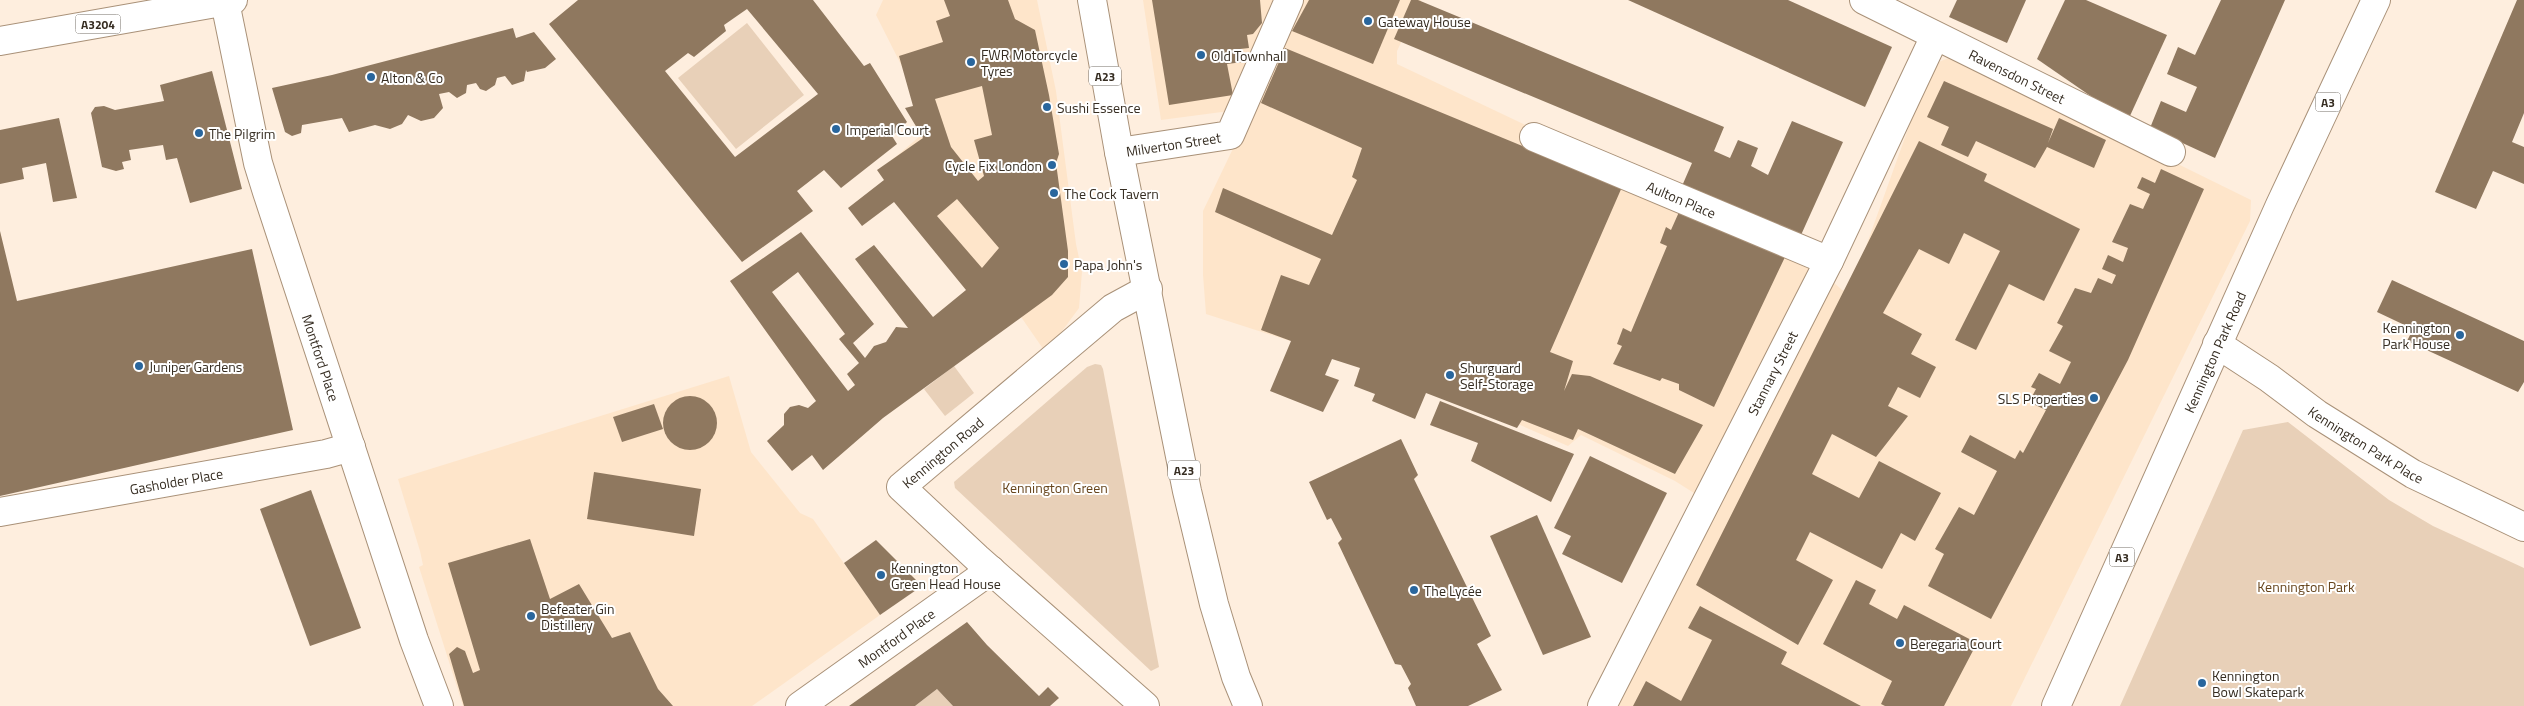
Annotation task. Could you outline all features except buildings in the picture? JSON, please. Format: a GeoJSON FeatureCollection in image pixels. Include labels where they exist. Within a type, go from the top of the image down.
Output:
{"type":"FeatureCollection","features":[{"type":"Feature","properties":{"kind":"main road","name":"A23"},"geometry":{"type":"LineString","coordinates":[[1092,0],[1118,152],[1148,289],[1188,491],[1214,604],[1236,677],[1248,706]]}},
{"type":"Feature","properties":{"kind":"main road","name":"Milverton Street"},"geometry":{"type":"LineString","coordinates":[[1118,152],[1230,134],[1289,0]]}},
{"type":"Feature","properties":{"kind":"main road","name":"Ravensdon Street"},"geometry":{"type":"LineString","coordinates":[[1864,0],[1907,9],[1935,36],[2171,152]]}},
{"type":"Feature","properties":{"kind":"main road","name":"Kennington Park Road"},"geometry":{"type":"LineString","coordinates":[[2056,706],[2217,344],[2376,0]]}},
{"type":"Feature","properties":{"kind":"main road","name":"A3204"},"geometry":{"type":"LineString","coordinates":[[0,41],[229,1]]}},
{"type":"Feature","properties":{"kind":"main road","name":"Montford Place"},"geometry":{"type":"LineString","coordinates":[[229,1],[258,162],[414,640],[439,706]]}},
{"type":"Feature","properties":{"kind":"main road","name":"Stannary Street"},"geometry":{"type":"LineString","coordinates":[[1602,706],[1829,261],[1935,36]]}},
{"type":"Feature","properties":{"kind":"main road","name":"Aulton Place"},"geometry":{"type":"LineString","coordinates":[[1534,137],[1829,261]]}},
{"type":"Feature","properties":{"kind":"main road","name":"Kennington Road"},"geometry":{"type":"LineString","coordinates":[[1146,706],[991,570],[901,487],[1113,308],[1148,289]]}},
{"type":"Feature","properties":{"kind":"main road","name":"Kennington Park Place"},"geometry":{"type":"LineString","coordinates":[[2217,344],[2270,378],[2317,414],[2413,474],[2524,527]]}},
{"type":"Feature","properties":{"kind":"main road","name":"Gasholder Place"},"geometry":{"type":"LineString","coordinates":[[0,512],[326,454],[351,447]]}},
{"type":"Feature","properties":{"kind":"main road","name":"Montford Place"},"geometry":{"type":"LineString","coordinates":[[800,706],[991,570]]}},
{"type":"Feature","properties":{"kind":"shaded area"},"geometry":{"type":"Polygon","coordinates":[[[883,0],[1037,0],[1056,91],[1076,244],[1082,272],[1079,308],[1046,353],[1021,317],[937,216],[893,159],[932,126],[876,15],[883,0]]]}},
{"type":"Feature","properties":{"kind":"shaded area","name":"Old Townhall"},"geometry":{"type":"Polygon","coordinates":[[[1143,0],[1280,0],[1237,110],[1161,120],[1143,0]]]}},
{"type":"Feature","properties":{"kind":"shaded area"},"geometry":{"type":"Polygon","coordinates":[[[1296,0],[1421,0],[1397,51],[1397,64],[1809,260],[1842,290],[1850,291],[1931,65],[1956,55],[2251,200],[2250,221],[2011,706],[1612,706],[1713,505],[1675,481],[1581,435],[1568,446],[1434,387],[1206,314],[1203,275],[1203,211],[1253,107],[1296,0]]]}},
{"type":"Feature","properties":{"kind":"shaded area"},"geometry":{"type":"Polygon","coordinates":[[[729,376],[751,452],[800,513],[813,519],[880,615],[752,706],[463,706],[419,567],[423,565],[420,551],[398,479],[729,376]]]}},
{"type":"Feature","properties":{"kind":"green space"},"geometry":{"type":"Polygon","coordinates":[[[747,23],[804,95],[736,149],[678,78],[747,23]]]}},
{"type":"Feature","properties":{"kind":"green space","name":"Kennington Green"},"geometry":{"type":"Polygon","coordinates":[[[1095,364],[1101,365],[1103,369],[1159,667],[1151,671],[955,488],[954,482],[1087,367],[1095,364]]]}},
{"type":"Feature","properties":{"kind":"green space"},"geometry":{"type":"Polygon","coordinates":[[[954,366],[974,393],[945,416],[924,389],[954,366]]]}},
{"type":"Feature","properties":{"kind":"green space","name":"Kennington Park"},"geometry":{"type":"Polygon","coordinates":[[[2288,422],[2389,500],[2433,526],[2524,568],[2524,706],[2120,706],[2243,430],[2288,422]]]}},
{"type":"Feature","properties":{"kind":"green space"},"geometry":{"type":"Polygon","coordinates":[[[937,689],[953,706],[915,706],[937,689]]]}},
{"type":"Feature","properties":{"kind":"place","name":"Gateway House"},"geometry":{"type":"Point","coordinates":[1368,21]}},
{"type":"Feature","properties":{"kind":"place","name":"Old Townhall"},"geometry":{"type":"Point","coordinates":[1201,55]}},
{"type":"Feature","properties":{"kind":"place","name":"FWR Motorcycle Tyres"},"geometry":{"type":"Point","coordinates":[971,62]}},
{"type":"Feature","properties":{"kind":"place","name":"Alton & Co"},"geometry":{"type":"Point","coordinates":[371,77]}},
{"type":"Feature","properties":{"kind":"place","name":"Sushi Essence"},"geometry":{"type":"Point","coordinates":[1047,107]}},
{"type":"Feature","properties":{"kind":"place","name":"Imperial Court"},"geometry":{"type":"Point","coordinates":[836,129]}},
{"type":"Feature","properties":{"kind":"place","name":"The Pilgrim"},"geometry":{"type":"Point","coordinates":[199,133]}},
{"type":"Feature","properties":{"kind":"place","name":"Cycle Fix London"},"geometry":{"type":"Point","coordinates":[1052,165]}},
{"type":"Feature","properties":{"kind":"place","name":"The Cock Tavern"},"geometry":{"type":"Point","coordinates":[1054,193]}},
{"type":"Feature","properties":{"kind":"place","name":"Papa John's"},"geometry":{"type":"Point","coordinates":[1064,264]}},
{"type":"Feature","properties":{"kind":"place","name":"Kennington Park House"},"geometry":{"type":"Point","coordinates":[2460,335]}},
{"type":"Feature","properties":{"kind":"place","name":"Juniper Gardens"},"geometry":{"type":"Point","coordinates":[139,366]}},
{"type":"Feature","properties":{"kind":"place","name":"Shurguard Self-Storage"},"geometry":{"type":"Point","coordinates":[1450,375]}},
{"type":"Feature","properties":{"kind":"place","name":"SLS Properties"},"geometry":{"type":"Point","coordinates":[2094,398]}},
{"type":"Feature","properties":{"kind":"place","name":"Kennington Green Head House"},"geometry":{"type":"Point","coordinates":[881,575]}},
{"type":"Feature","properties":{"kind":"place","name":"The Lycée"},"geometry":{"type":"Point","coordinates":[1414,590]}},
{"type":"Feature","properties":{"kind":"place","name":"Befeater Gin Distillery"},"geometry":{"type":"Point","coordinates":[531,616]}},
{"type":"Feature","properties":{"kind":"place","name":"Beregaria Court"},"geometry":{"type":"Point","coordinates":[1900,643]}},
{"type":"Feature","properties":{"kind":"place","name":"Kennington Bowl Skatepark"},"geometry":{"type":"Point","coordinates":[2202,683]}}]}
